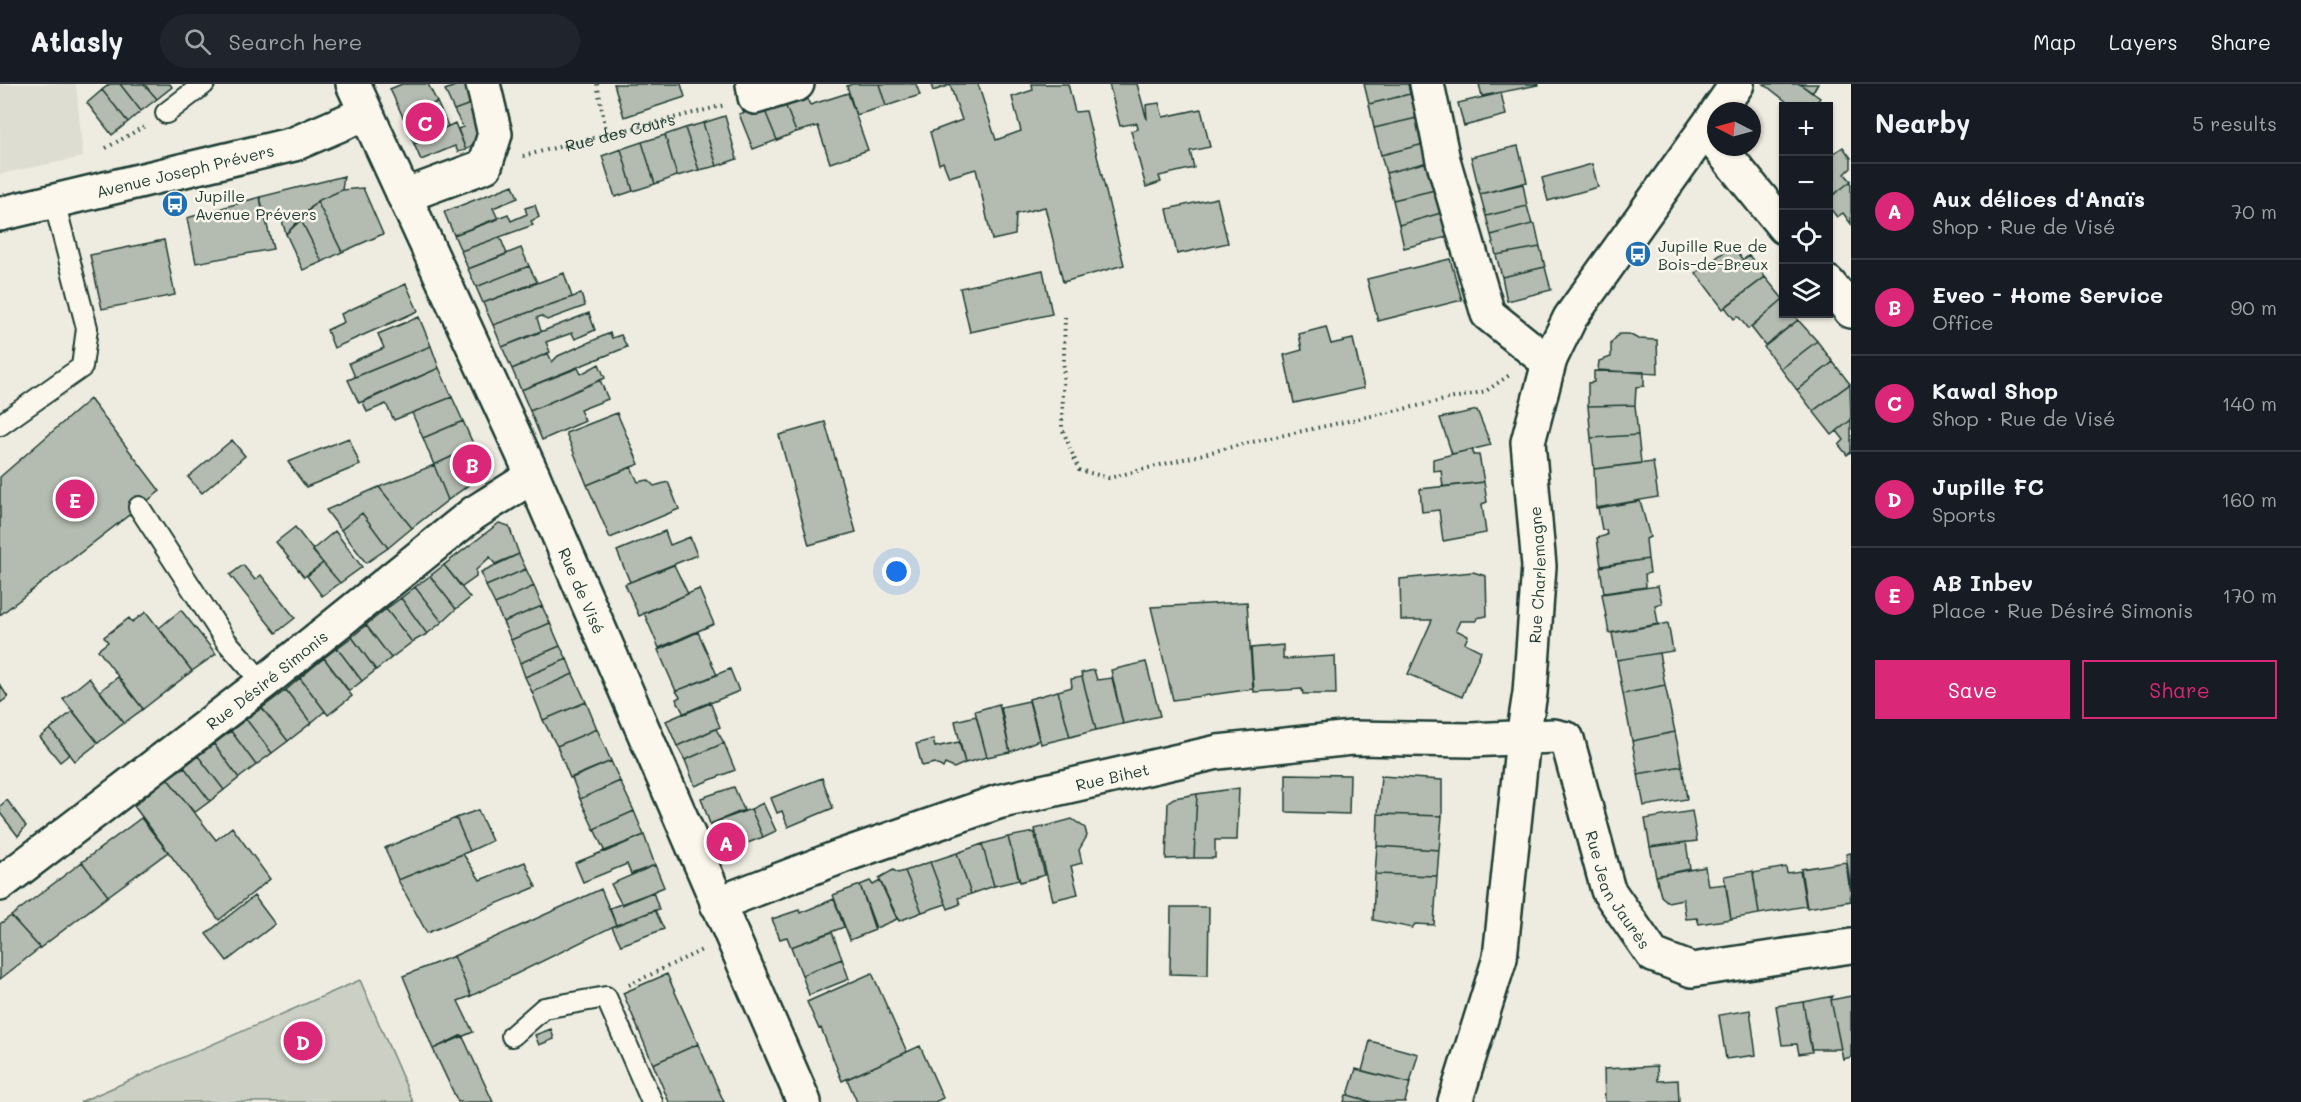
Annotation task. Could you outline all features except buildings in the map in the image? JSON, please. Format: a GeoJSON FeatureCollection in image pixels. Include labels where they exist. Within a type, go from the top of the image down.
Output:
{"type":"FeatureCollection","features":[{"type":"Feature","properties":{"kind":"street","name":"Rue de Visé"},"geometry":{"type":"LineString","coordinates":[[353,84],[533,477],[804,1102]]}},
{"type":"Feature","properties":{"kind":"street"},"geometry":{"type":"LineString","coordinates":[[404,196],[485,166],[495,134],[483,84]]}},
{"type":"Feature","properties":{"kind":"street"},"geometry":{"type":"LineString","coordinates":[[754,91],[797,84]]}},
{"type":"Feature","properties":{"kind":"street"},"geometry":{"type":"LineString","coordinates":[[1427,84],[1443,160],[1488,314],[1545,357]]}},
{"type":"Feature","properties":{"kind":"street","name":"Rue Charlemagne"},"geometry":{"type":"LineString","coordinates":[[1728,102],[1737,84]]}},
{"type":"Feature","properties":{"kind":"street","name":"Avenue Joseph Prévers"},"geometry":{"type":"LineString","coordinates":[[0,214],[294,144],[366,114]]}},
{"type":"Feature","properties":{"kind":"street","name":"Rue Charlemagne"},"geometry":{"type":"LineString","coordinates":[[1455,1102],[1500,958],[1523,738],[1530,693],[1539,566],[1528,442],[1545,357],[1570,318],[1707,139]]}},
{"type":"Feature","properties":{"kind":"street"},"geometry":{"type":"LineString","coordinates":[[1734,156],[1779,220]]}},
{"type":"Feature","properties":{"kind":"street"},"geometry":{"type":"LineString","coordinates":[[1833,289],[1851,311]]}},
{"type":"Feature","properties":{"kind":"street","name":"Rue Désiré Simonis"},"geometry":{"type":"LineString","coordinates":[[0,884],[263,683],[474,513],[533,477]]}},
{"type":"Feature","properties":{"kind":"street","name":"Rue Jean Jaurès"},"geometry":{"type":"LineString","coordinates":[[1523,738],[1554,736],[1567,738],[1608,890],[1653,954],[1692,970],[1851,946]]}},
{"type":"Feature","properties":{"kind":"street","name":"Rue Bihet"},"geometry":{"type":"LineString","coordinates":[[717,904],[842,856],[998,802],[1218,752],[1352,738],[1461,740],[1523,738]]}},
{"type":"Feature","properties":{"kind":"lane"},"geometry":{"type":"LineString","coordinates":[[166,113],[204,84]]}},
{"type":"Feature","properties":{"kind":"lane"},"geometry":{"type":"LineString","coordinates":[[0,425],[82,367],[87,328],[54,201]]}},
{"type":"Feature","properties":{"kind":"lane"},"geometry":{"type":"LineString","coordinates":[[139,507],[226,641],[263,683]]}},
{"type":"Feature","properties":{"kind":"lane"},"geometry":{"type":"LineString","coordinates":[[512,1036],[544,1008],[606,997],[652,1102]]}},
{"type":"Feature","properties":{"kind":"path"},"geometry":{"type":"LineString","coordinates":[[597,84],[607,135]]}},
{"type":"Feature","properties":{"kind":"path","name":"Rue des Cours"},"geometry":{"type":"LineString","coordinates":[[485,166],[607,135],[754,91]]}},
{"type":"Feature","properties":{"kind":"path"},"geometry":{"type":"LineString","coordinates":[[106,148],[121,141]]}},
{"type":"Feature","properties":{"kind":"path"},"geometry":{"type":"LineString","coordinates":[[1065,317],[1062,428],[1079,470],[1109,478],[1243,444],[1486,391],[1545,357]]}},
{"type":"Feature","properties":{"kind":"path"},"geometry":{"type":"LineString","coordinates":[[606,997],[677,960],[731,936]]}},
{"type":"Feature","properties":{"kind":"shaded area"},"geometry":{"type":"Polygon","coordinates":[[[0,84],[76,84],[83,157],[0,174],[0,84]]]}},
{"type":"Feature","properties":{"kind":"shaded area"},"geometry":{"type":"Polygon","coordinates":[[[360,980],[413,1102],[80,1102],[360,980]]]}},
{"type":"Feature","properties":{"kind":"place","name":"Kawal Shop"},"geometry":{"type":"Point","coordinates":[425,122]}},
{"type":"Feature","properties":{"kind":"place","name":"Jupille Avenue Prévers"},"geometry":{"type":"Point","coordinates":[175,204]}},
{"type":"Feature","properties":{"kind":"place","name":"Jupille Rue de Bois-de-Breux"},"geometry":{"type":"Point","coordinates":[1638,254]}},
{"type":"Feature","properties":{"kind":"place","name":"Eveo - Home Service"},"geometry":{"type":"Point","coordinates":[472,464]}},
{"type":"Feature","properties":{"kind":"place","name":"AB Inbev"},"geometry":{"type":"Point","coordinates":[75,499]}},
{"type":"Feature","properties":{"kind":"place","name":"Aux délices d'Anaïs"},"geometry":{"type":"Point","coordinates":[726,842]}},
{"type":"Feature","properties":{"kind":"place","name":"Jupille FC"},"geometry":{"type":"Point","coordinates":[303,1041]}}]}
